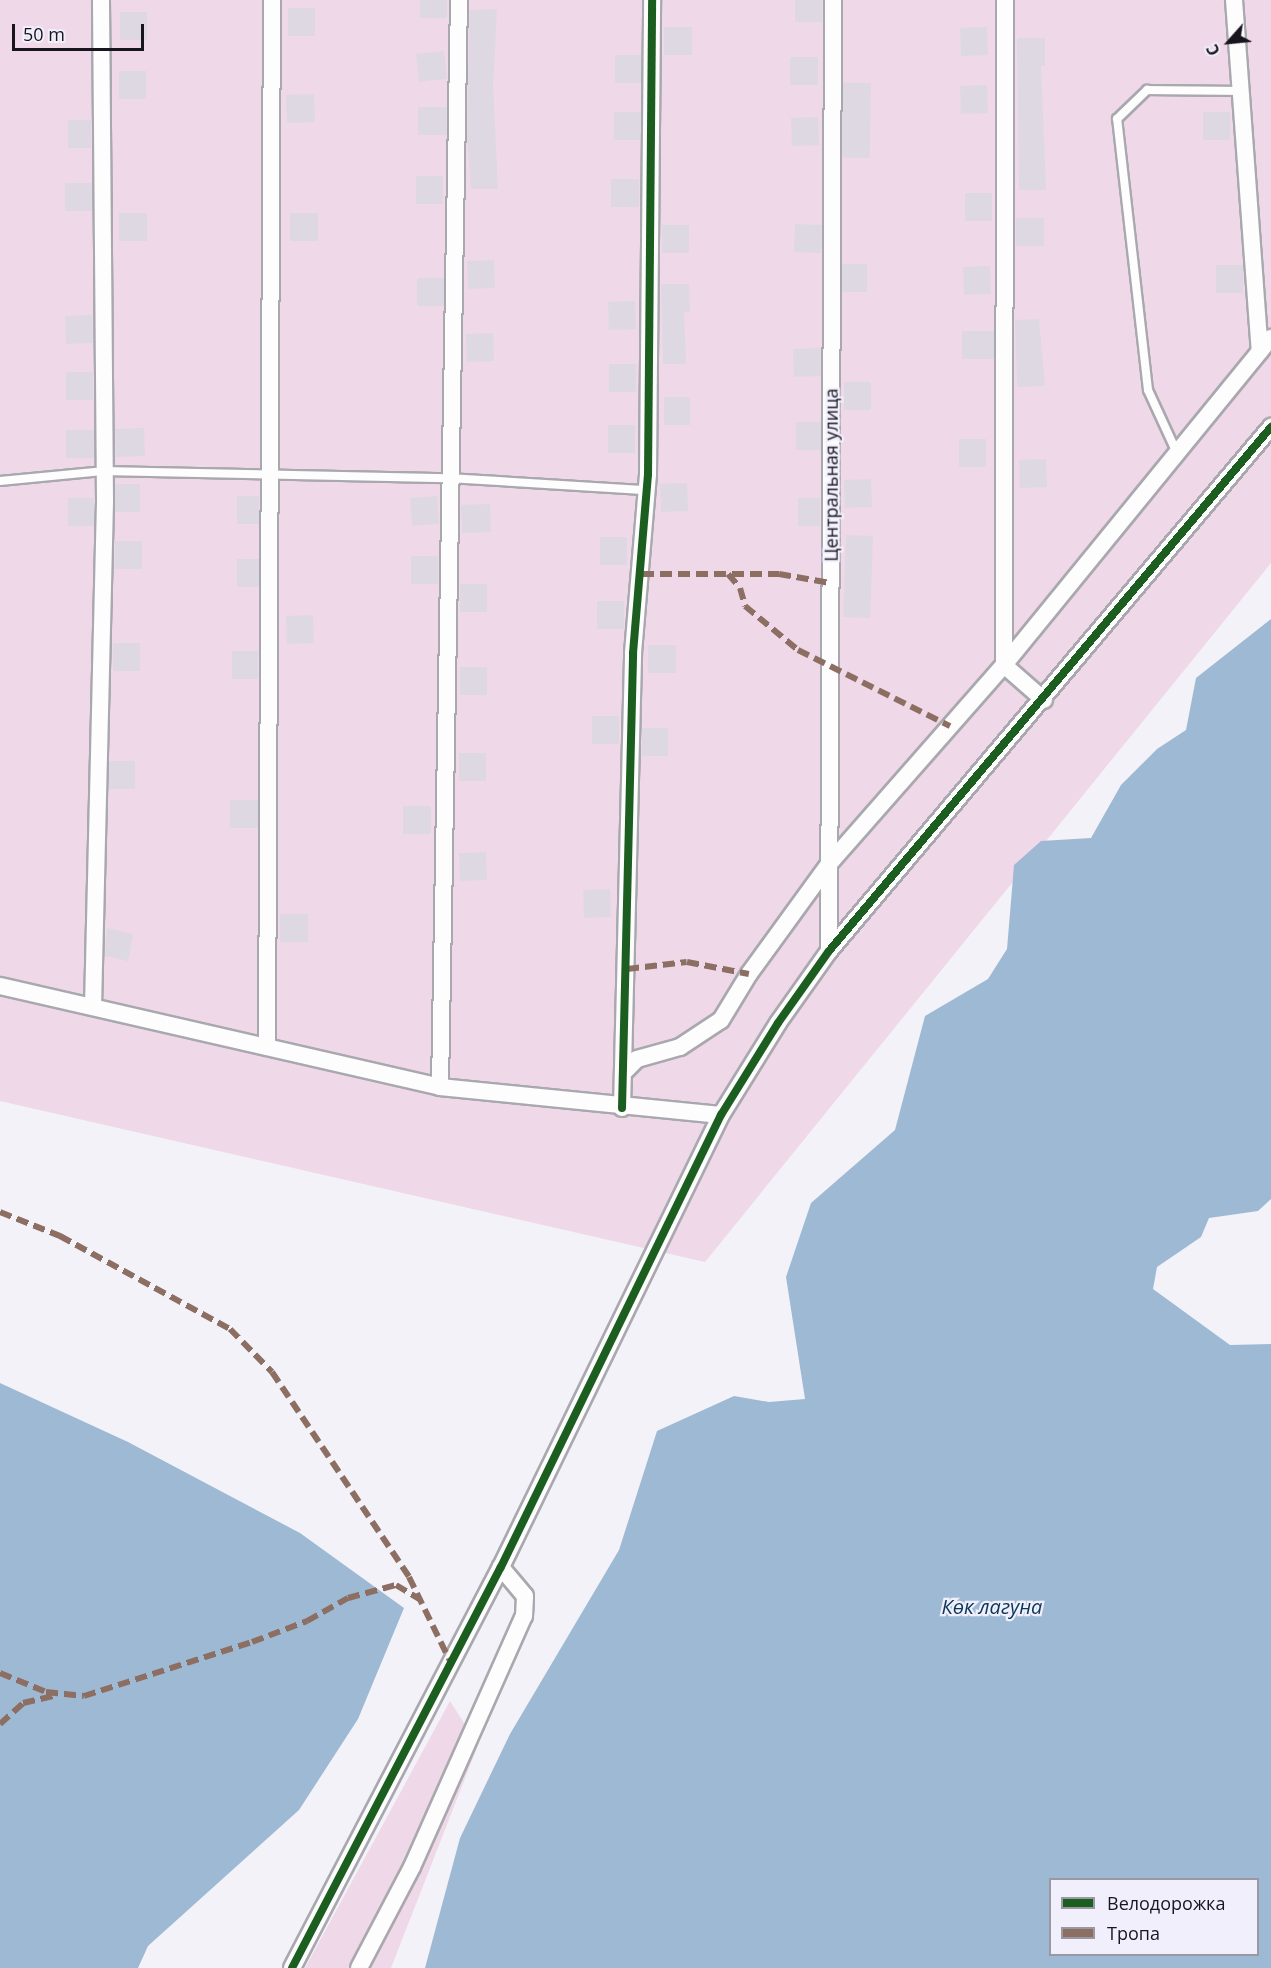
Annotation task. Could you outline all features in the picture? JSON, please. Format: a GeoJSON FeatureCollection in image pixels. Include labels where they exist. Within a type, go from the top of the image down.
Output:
{"type":"FeatureCollection","features":[{"type":"Feature","properties":{"kind":"street"},"geometry":{"type":"LineString","coordinates":[[93,1007],[103,471],[105,188],[101,0]]}},
{"type":"Feature","properties":{"kind":"street"},"geometry":{"type":"LineString","coordinates":[[267,1047],[272,0]]}},
{"type":"Feature","properties":{"kind":"street"},"geometry":{"type":"LineString","coordinates":[[440,1087],[448,478],[459,0]]}},
{"type":"Feature","properties":{"kind":"street"},"geometry":{"type":"LineString","coordinates":[[622,1108],[633,652],[647,490],[652,0]]}},
{"type":"Feature","properties":{"kind":"street","name":"Центральная улица"},"geometry":{"type":"LineString","coordinates":[[829,951],[833,0]]}},
{"type":"Feature","properties":{"kind":"street"},"geometry":{"type":"LineString","coordinates":[[1005,0],[1004,665],[1044,700]]}},
{"type":"Feature","properties":{"kind":"street"},"geometry":{"type":"LineString","coordinates":[[624,1072],[637,1059],[680,1047],[721,1020],[749,974],[829,864],[1004,665],[1266,344],[1234,0]]}},
{"type":"Feature","properties":{"kind":"street"},"geometry":{"type":"LineString","coordinates":[[292,1968],[501,1567],[721,1115],[778,1023],[829,951],[1044,700],[1271,427]]}},
{"type":"Feature","properties":{"kind":"street"},"geometry":{"type":"LineString","coordinates":[[0,986],[440,1087],[622,1108],[721,1115]]}},
{"type":"Feature","properties":{"kind":"street"},"geometry":{"type":"LineString","coordinates":[[360,1968],[412,1867],[524,1616],[525,1596],[501,1567]]}},
{"type":"Feature","properties":{"kind":"lane"},"geometry":{"type":"LineString","coordinates":[[1177,453],[1148,390],[1117,119],[1147,90],[1241,91]]}},
{"type":"Feature","properties":{"kind":"lane"},"geometry":{"type":"LineString","coordinates":[[0,481],[103,471],[448,478],[647,490]]}},
{"type":"Feature","properties":{"kind":"shaded area"},"geometry":{"type":"Polygon","coordinates":[[[0,0],[1271,0],[1271,563],[705,1262],[0,1101],[0,0]]]}},
{"type":"Feature","properties":{"kind":"shaded area"},"geometry":{"type":"Polygon","coordinates":[[[450,1701],[478,1745],[391,1968],[305,1968],[450,1701]]]}},
{"type":"Feature","properties":{"kind":"water","name":"Көк лагуна"},"geometry":{"type":"Polygon","coordinates":[[[1271,619],[1271,1199],[1258,1211],[1209,1218],[1201,1237],[1157,1267],[1153,1289],[1230,1345],[1271,1344],[1271,1968],[425,1968],[460,1838],[510,1734],[619,1550],[657,1431],[734,1396],[769,1402],[805,1399],[786,1277],[811,1203],[895,1130],[925,1016],[988,979],[1007,949],[1014,865],[1041,841],[1091,838],[1121,785],[1157,749],[1186,730],[1196,678],[1271,619]]]}},
{"type":"Feature","properties":{"kind":"water"},"geometry":{"type":"Polygon","coordinates":[[[0,1383],[128,1442],[300,1533],[404,1608],[358,1719],[299,1810],[148,1946],[138,1968],[0,1968],[0,1383]]]}},
{"type":"Feature","properties":{"kind":"building"},"geometry":{"type":"Polygon","coordinates":[[[420,0],[447,0],[447,18],[420,18],[420,0]]]}},
{"type":"Feature","properties":{"kind":"building"},"geometry":{"type":"Polygon","coordinates":[[[795,0],[822,0],[822,22],[795,22],[795,0]]]}},
{"type":"Feature","properties":{"kind":"building"},"geometry":{"type":"Polygon","coordinates":[[[288,8],[315,8],[315,36],[288,36],[288,8]]]}},
{"type":"Feature","properties":{"kind":"building"},"geometry":{"type":"Polygon","coordinates":[[[497,9],[493,86],[498,189],[471,189],[467,139],[470,10],[497,9]]]}},
{"type":"Feature","properties":{"kind":"building"},"geometry":{"type":"Polygon","coordinates":[[[120,12],[147,12],[147,40],[120,40],[120,12]]]}},
{"type":"Feature","properties":{"kind":"building"},"geometry":{"type":"Polygon","coordinates":[[[664,27],[692,27],[692,55],[664,55],[664,27]]]}},
{"type":"Feature","properties":{"kind":"building"},"geometry":{"type":"Polygon","coordinates":[[[987,27],[988,55],[961,56],[960,28],[987,27]]]}},
{"type":"Feature","properties":{"kind":"building"},"geometry":{"type":"Polygon","coordinates":[[[1017,38],[1045,38],[1045,66],[1041,66],[1046,190],[1019,190],[1017,38]]]}},
{"type":"Feature","properties":{"kind":"building"},"geometry":{"type":"Polygon","coordinates":[[[444,51],[447,79],[419,82],[416,54],[444,51]]]}},
{"type":"Feature","properties":{"kind":"building"},"geometry":{"type":"Polygon","coordinates":[[[615,55],[641,55],[641,83],[615,83],[615,55]]]}},
{"type":"Feature","properties":{"kind":"building"},"geometry":{"type":"Polygon","coordinates":[[[790,57],[818,57],[818,85],[790,85],[790,57]]]}},
{"type":"Feature","properties":{"kind":"building"},"geometry":{"type":"Polygon","coordinates":[[[119,71],[146,71],[146,99],[119,99],[119,71]]]}},
{"type":"Feature","properties":{"kind":"building"},"geometry":{"type":"Polygon","coordinates":[[[843,83],[871,83],[870,158],[842,157],[843,83]]]}},
{"type":"Feature","properties":{"kind":"building"},"geometry":{"type":"Polygon","coordinates":[[[987,85],[988,113],[961,114],[960,86],[987,85]]]}},
{"type":"Feature","properties":{"kind":"building"},"geometry":{"type":"Polygon","coordinates":[[[314,94],[315,122],[287,123],[286,95],[314,94]]]}},
{"type":"Feature","properties":{"kind":"building"},"geometry":{"type":"Polygon","coordinates":[[[418,107],[447,107],[447,135],[418,135],[418,107]]]}},
{"type":"Feature","properties":{"kind":"building"},"geometry":{"type":"Polygon","coordinates":[[[614,112],[641,112],[641,140],[614,140],[614,112]]]}},
{"type":"Feature","properties":{"kind":"building"},"geometry":{"type":"Polygon","coordinates":[[[1203,112],[1230,112],[1230,140],[1203,140],[1203,112]]]}},
{"type":"Feature","properties":{"kind":"building"},"geometry":{"type":"Polygon","coordinates":[[[818,117],[819,145],[792,146],[791,118],[818,117]]]}},
{"type":"Feature","properties":{"kind":"building"},"geometry":{"type":"Polygon","coordinates":[[[68,120],[91,120],[91,148],[68,148],[68,120]]]}},
{"type":"Feature","properties":{"kind":"building"},"geometry":{"type":"Polygon","coordinates":[[[416,176],[443,176],[443,204],[416,204],[416,176]]]}},
{"type":"Feature","properties":{"kind":"building"},"geometry":{"type":"Polygon","coordinates":[[[611,179],[639,179],[639,207],[611,207],[611,179]]]}},
{"type":"Feature","properties":{"kind":"building"},"geometry":{"type":"Polygon","coordinates":[[[65,183],[92,183],[92,211],[65,211],[65,183]]]}},
{"type":"Feature","properties":{"kind":"building"},"geometry":{"type":"Polygon","coordinates":[[[965,193],[992,193],[992,221],[965,221],[965,193]]]}},
{"type":"Feature","properties":{"kind":"building"},"geometry":{"type":"Polygon","coordinates":[[[119,213],[147,213],[147,241],[119,241],[119,213]]]}},
{"type":"Feature","properties":{"kind":"building"},"geometry":{"type":"Polygon","coordinates":[[[290,213],[318,213],[318,241],[290,241],[290,213]]]}},
{"type":"Feature","properties":{"kind":"building"},"geometry":{"type":"Polygon","coordinates":[[[1016,218],[1044,218],[1044,246],[1016,246],[1016,218]]]}},
{"type":"Feature","properties":{"kind":"building"},"geometry":{"type":"Polygon","coordinates":[[[795,224],[822,225],[821,253],[794,252],[795,224]]]}},
{"type":"Feature","properties":{"kind":"building"},"geometry":{"type":"Polygon","coordinates":[[[662,225],[689,225],[689,253],[662,253],[662,225]]]}},
{"type":"Feature","properties":{"kind":"building"},"geometry":{"type":"Polygon","coordinates":[[[494,260],[495,288],[468,289],[467,261],[494,260]]]}},
{"type":"Feature","properties":{"kind":"building"},"geometry":{"type":"Polygon","coordinates":[[[842,264],[867,264],[867,292],[842,292],[842,264]]]}},
{"type":"Feature","properties":{"kind":"building"},"geometry":{"type":"Polygon","coordinates":[[[1216,265],[1243,265],[1243,293],[1216,293],[1216,265]]]}},
{"type":"Feature","properties":{"kind":"building"},"geometry":{"type":"Polygon","coordinates":[[[990,266],[991,294],[964,295],[963,267],[990,266]]]}},
{"type":"Feature","properties":{"kind":"building"},"geometry":{"type":"Polygon","coordinates":[[[417,278],[444,278],[444,306],[417,306],[417,278]]]}},
{"type":"Feature","properties":{"kind":"building"},"geometry":{"type":"Polygon","coordinates":[[[661,284],[689,284],[690,312],[684,312],[686,364],[663,364],[661,284]]]}},
{"type":"Feature","properties":{"kind":"building"},"geometry":{"type":"Polygon","coordinates":[[[635,301],[636,329],[609,330],[608,302],[635,301]]]}},
{"type":"Feature","properties":{"kind":"building"},"geometry":{"type":"Polygon","coordinates":[[[92,315],[93,343],[66,344],[65,316],[92,315]]]}},
{"type":"Feature","properties":{"kind":"building"},"geometry":{"type":"Polygon","coordinates":[[[1039,319],[1045,386],[1017,387],[1015,320],[1039,319]]]}},
{"type":"Feature","properties":{"kind":"building"},"geometry":{"type":"Polygon","coordinates":[[[962,331],[994,331],[994,359],[962,359],[962,331]]]}},
{"type":"Feature","properties":{"kind":"building"},"geometry":{"type":"Polygon","coordinates":[[[493,333],[494,361],[467,362],[466,334],[493,333]]]}},
{"type":"Feature","properties":{"kind":"building"},"geometry":{"type":"Polygon","coordinates":[[[820,348],[821,376],[794,377],[793,349],[820,348]]]}},
{"type":"Feature","properties":{"kind":"building"},"geometry":{"type":"Polygon","coordinates":[[[609,364],[636,364],[636,392],[609,392],[609,364]]]}},
{"type":"Feature","properties":{"kind":"building"},"geometry":{"type":"Polygon","coordinates":[[[66,372],[93,372],[93,400],[66,400],[66,372]]]}},
{"type":"Feature","properties":{"kind":"building"},"geometry":{"type":"Polygon","coordinates":[[[844,382],[871,382],[871,410],[844,410],[844,382]]]}},
{"type":"Feature","properties":{"kind":"building"},"geometry":{"type":"Polygon","coordinates":[[[664,397],[690,397],[690,425],[664,425],[664,397]]]}},
{"type":"Feature","properties":{"kind":"building"},"geometry":{"type":"Polygon","coordinates":[[[796,422],[821,422],[821,450],[796,450],[796,422]]]}},
{"type":"Feature","properties":{"kind":"building"},"geometry":{"type":"Polygon","coordinates":[[[608,425],[635,425],[635,453],[608,453],[608,425]]]}},
{"type":"Feature","properties":{"kind":"building"},"geometry":{"type":"Polygon","coordinates":[[[144,428],[145,456],[116,457],[115,429],[144,428]]]}},
{"type":"Feature","properties":{"kind":"building"},"geometry":{"type":"Polygon","coordinates":[[[66,430],[94,430],[94,458],[66,458],[66,430]]]}},
{"type":"Feature","properties":{"kind":"building"},"geometry":{"type":"Polygon","coordinates":[[[959,439],[986,439],[986,467],[959,467],[959,439]]]}},
{"type":"Feature","properties":{"kind":"building"},"geometry":{"type":"Polygon","coordinates":[[[1046,459],[1047,487],[1020,488],[1019,460],[1046,459]]]}},
{"type":"Feature","properties":{"kind":"building"},"geometry":{"type":"Polygon","coordinates":[[[871,479],[872,507],[845,508],[844,480],[871,479]]]}},
{"type":"Feature","properties":{"kind":"building"},"geometry":{"type":"Polygon","coordinates":[[[687,483],[688,511],[661,512],[660,484],[687,483]]]}},
{"type":"Feature","properties":{"kind":"building"},"geometry":{"type":"Polygon","coordinates":[[[115,484],[140,484],[140,512],[115,512],[115,484]]]}},
{"type":"Feature","properties":{"kind":"building"},"geometry":{"type":"Polygon","coordinates":[[[237,496],[259,496],[259,524],[237,524],[237,496]]]}},
{"type":"Feature","properties":{"kind":"building"},"geometry":{"type":"Polygon","coordinates":[[[437,496],[439,524],[412,526],[410,498],[437,496]]]}},
{"type":"Feature","properties":{"kind":"building"},"geometry":{"type":"Polygon","coordinates":[[[68,498],[94,498],[94,526],[68,526],[68,498]]]}},
{"type":"Feature","properties":{"kind":"building"},"geometry":{"type":"Polygon","coordinates":[[[798,498],[820,498],[820,526],[798,526],[798,498]]]}},
{"type":"Feature","properties":{"kind":"building"},"geometry":{"type":"Polygon","coordinates":[[[490,504],[491,532],[462,533],[461,505],[490,504]]]}},
{"type":"Feature","properties":{"kind":"building"},"geometry":{"type":"Polygon","coordinates":[[[846,535],[873,536],[870,618],[843,617],[846,535]]]}},
{"type":"Feature","properties":{"kind":"building"},"geometry":{"type":"Polygon","coordinates":[[[600,537],[627,537],[627,565],[600,565],[600,537]]]}},
{"type":"Feature","properties":{"kind":"building"},"geometry":{"type":"Polygon","coordinates":[[[115,541],[142,541],[142,569],[115,569],[115,541]]]}},
{"type":"Feature","properties":{"kind":"building"},"geometry":{"type":"Polygon","coordinates":[[[411,556],[438,556],[438,584],[411,584],[411,556]]]}},
{"type":"Feature","properties":{"kind":"building"},"geometry":{"type":"Polygon","coordinates":[[[237,559],[259,559],[259,587],[237,587],[237,559]]]}},
{"type":"Feature","properties":{"kind":"building"},"geometry":{"type":"Polygon","coordinates":[[[460,584],[487,584],[487,612],[460,612],[460,584]]]}},
{"type":"Feature","properties":{"kind":"building"},"geometry":{"type":"Polygon","coordinates":[[[597,601],[624,601],[624,629],[597,629],[597,601]]]}},
{"type":"Feature","properties":{"kind":"building"},"geometry":{"type":"Polygon","coordinates":[[[313,615],[314,643],[287,644],[286,616],[313,615]]]}},
{"type":"Feature","properties":{"kind":"building"},"geometry":{"type":"Polygon","coordinates":[[[113,643],[140,643],[140,671],[113,671],[113,643]]]}},
{"type":"Feature","properties":{"kind":"building"},"geometry":{"type":"Polygon","coordinates":[[[648,645],[676,645],[676,673],[648,673],[648,645]]]}},
{"type":"Feature","properties":{"kind":"building"},"geometry":{"type":"Polygon","coordinates":[[[232,651],[258,651],[258,679],[232,679],[232,651]]]}},
{"type":"Feature","properties":{"kind":"building"},"geometry":{"type":"Polygon","coordinates":[[[460,667],[487,667],[487,695],[460,695],[460,667]]]}},
{"type":"Feature","properties":{"kind":"building"},"geometry":{"type":"Polygon","coordinates":[[[592,716],[619,716],[619,744],[592,744],[592,716]]]}},
{"type":"Feature","properties":{"kind":"building"},"geometry":{"type":"Polygon","coordinates":[[[642,728],[668,728],[668,756],[642,756],[642,728]]]}},
{"type":"Feature","properties":{"kind":"building"},"geometry":{"type":"Polygon","coordinates":[[[459,753],[486,753],[486,781],[459,781],[459,753]]]}},
{"type":"Feature","properties":{"kind":"building"},"geometry":{"type":"Polygon","coordinates":[[[109,761],[135,761],[135,789],[109,789],[109,761]]]}},
{"type":"Feature","properties":{"kind":"building"},"geometry":{"type":"Polygon","coordinates":[[[230,800],[258,800],[258,828],[230,828],[230,800]]]}},
{"type":"Feature","properties":{"kind":"building"},"geometry":{"type":"Polygon","coordinates":[[[403,806],[431,806],[431,834],[403,834],[403,806]]]}},
{"type":"Feature","properties":{"kind":"building"},"geometry":{"type":"Polygon","coordinates":[[[486,852],[487,880],[460,881],[459,853],[486,852]]]}},
{"type":"Feature","properties":{"kind":"building"},"geometry":{"type":"Polygon","coordinates":[[[610,889],[611,917],[584,918],[583,890],[610,889]]]}},
{"type":"Feature","properties":{"kind":"building"},"geometry":{"type":"Polygon","coordinates":[[[280,914],[308,914],[308,942],[280,942],[280,914]]]}},
{"type":"Feature","properties":{"kind":"building"},"geometry":{"type":"Polygon","coordinates":[[[107,928],[133,934],[128,961],[105,956],[107,928]]]}},
{"type":"Feature","properties":{"kind":"marked path"},"geometry":{"type":"LineString","coordinates":[[642,574],[779,574],[830,583]]}},
{"type":"Feature","properties":{"kind":"marked path"},"geometry":{"type":"LineString","coordinates":[[728,574],[740,588],[745,606],[798,650],[950,726]]}},
{"type":"Feature","properties":{"kind":"marked path"},"geometry":{"type":"LineString","coordinates":[[627,969],[687,962],[749,974]]}},
{"type":"Feature","properties":{"kind":"marked path"},"geometry":{"type":"LineString","coordinates":[[0,1212],[60,1236],[230,1329],[272,1372],[409,1577],[451,1663]]}},
{"type":"Feature","properties":{"kind":"marked path"},"geometry":{"type":"LineString","coordinates":[[0,1673],[46,1692],[84,1696],[252,1642],[307,1621],[348,1598],[396,1585],[419,1599]]}},
{"type":"Feature","properties":{"kind":"marked path"},"geometry":{"type":"LineString","coordinates":[[0,1724],[23,1703],[57,1695]]}},
{"type":"Feature","properties":{"kind":"cycle path"},"geometry":{"type":"LineString","coordinates":[[622,1108],[633,653],[648,474],[652,0]]}},
{"type":"Feature","properties":{"kind":"cycle path"},"geometry":{"type":"LineString","coordinates":[[292,1968],[501,1567],[721,1115],[778,1023],[829,951],[1271,427]]}}]}
